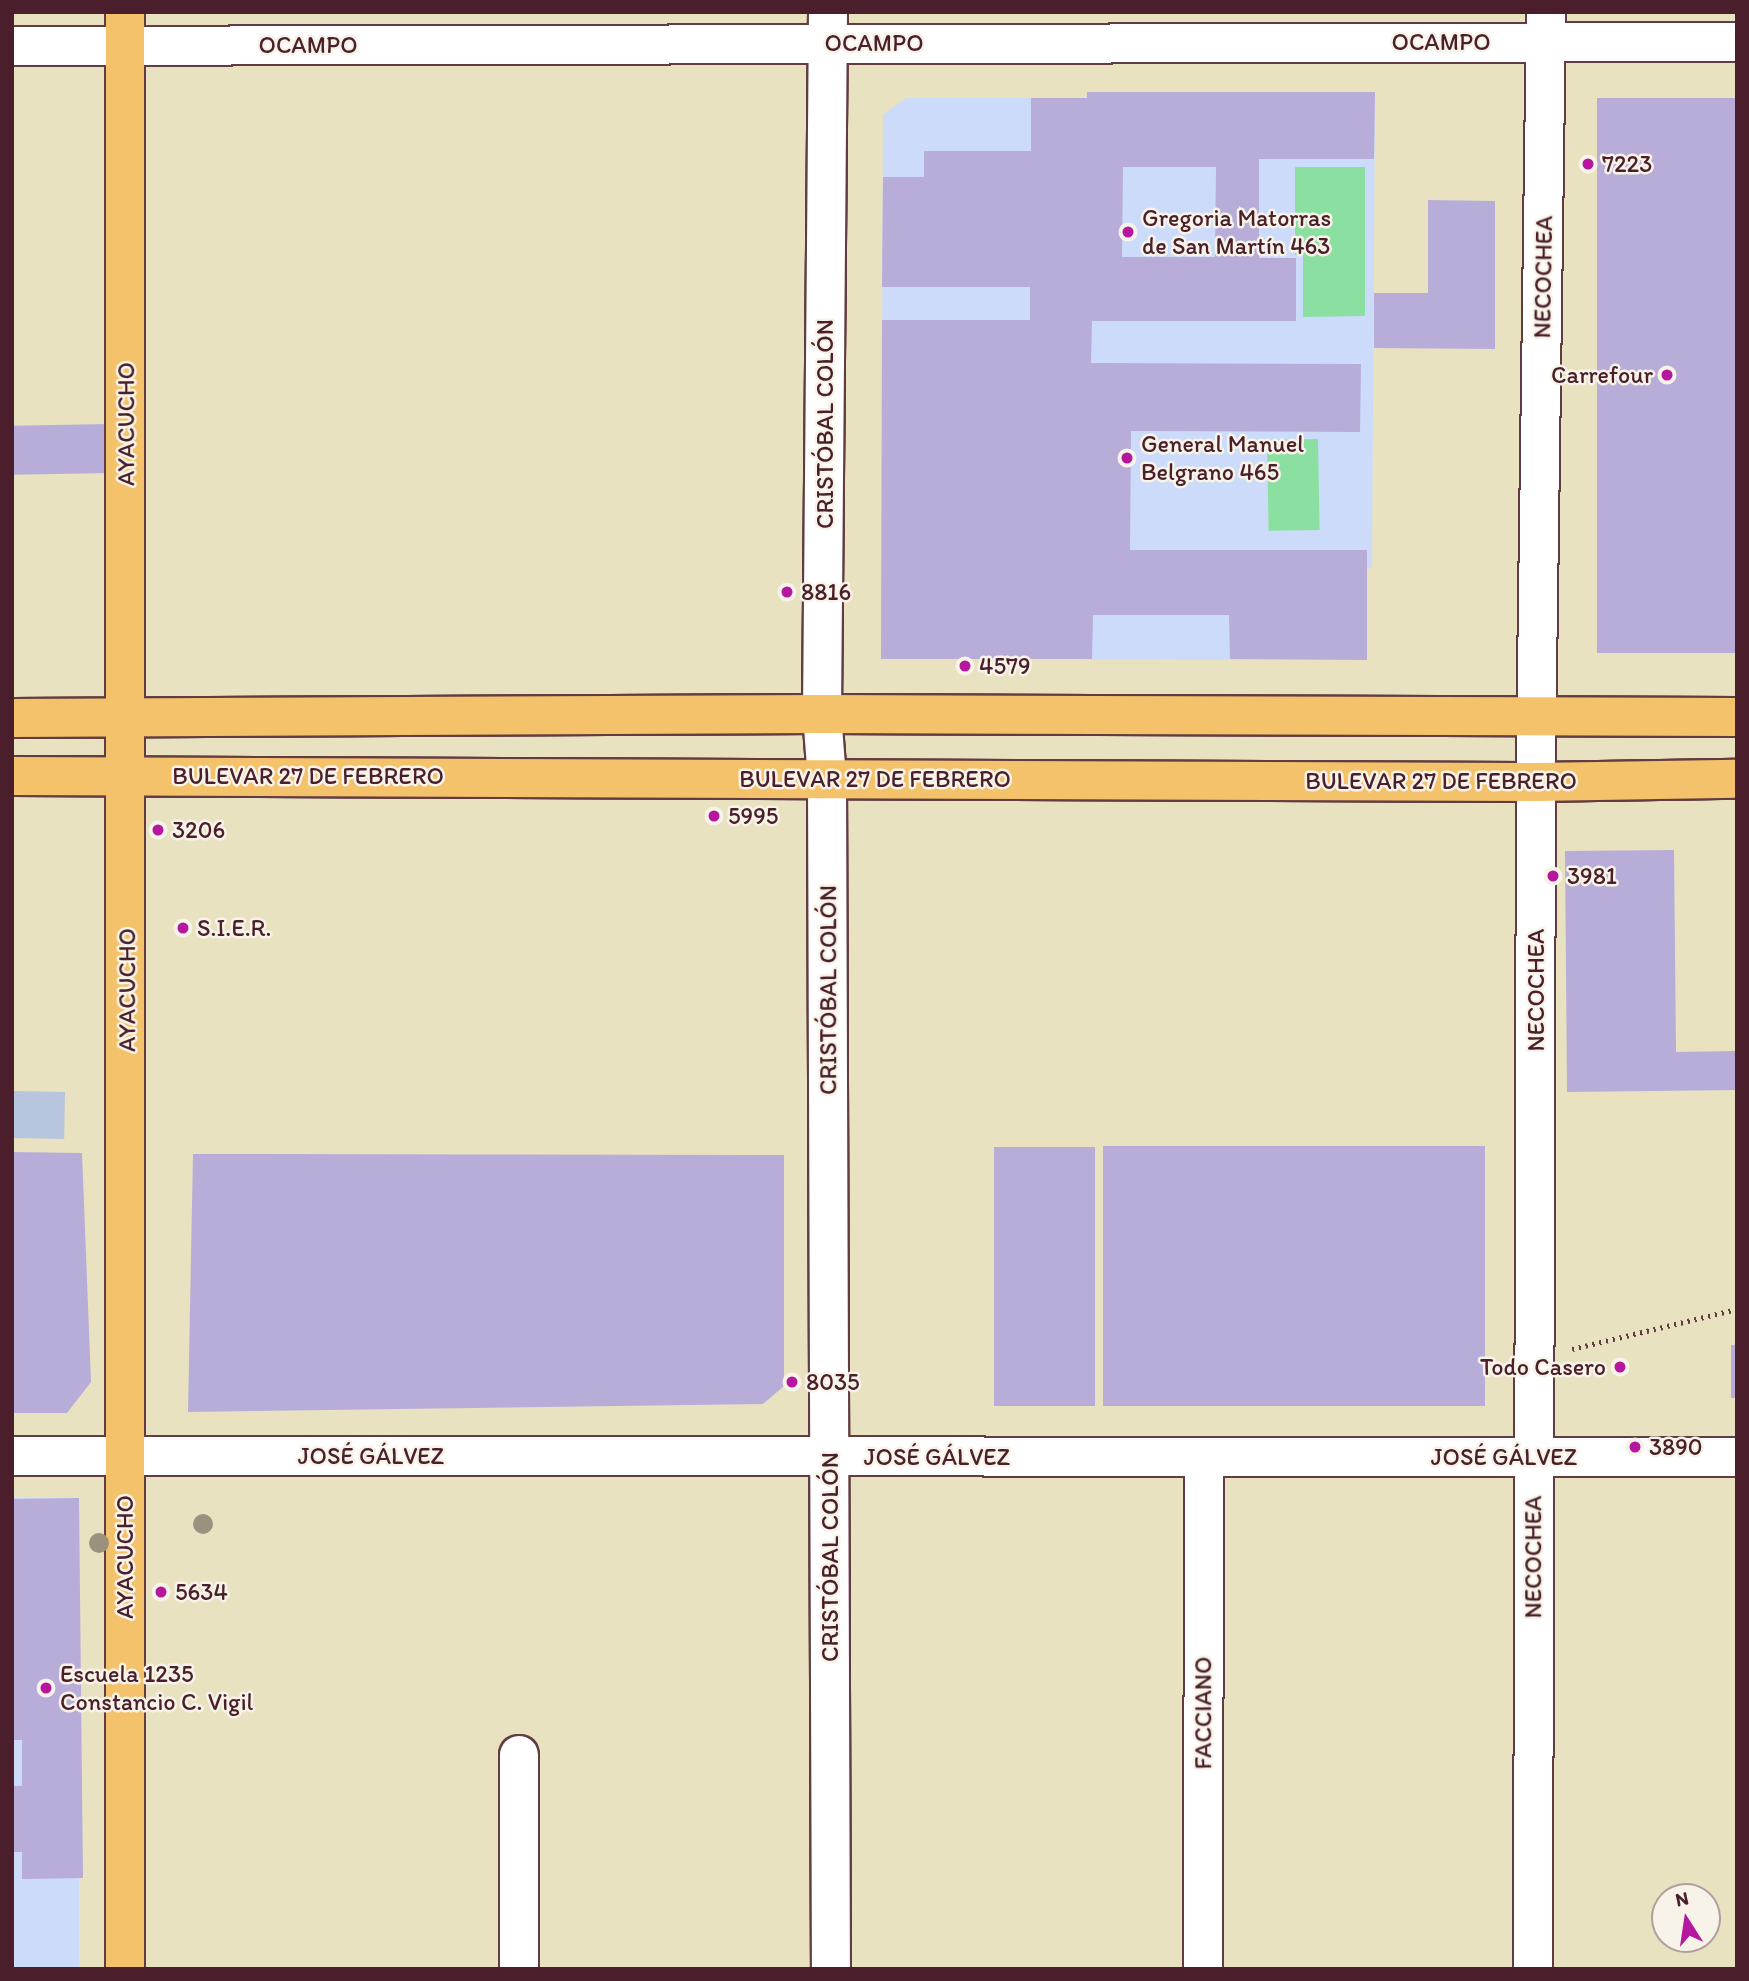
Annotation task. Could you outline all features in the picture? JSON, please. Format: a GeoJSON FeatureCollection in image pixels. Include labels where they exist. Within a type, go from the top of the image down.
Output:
{"type":"FeatureCollection","features":[{"type":"Feature","properties":{"kind":"main road","name":"AYACUCHO"},"geometry":{"type":"LineString","coordinates":[[125,29],[125,1969]]}},
{"type":"Feature","properties":{"kind":"main road"},"geometry":{"type":"LineString","coordinates":[[12,718],[822,714],[1737,717]]}},
{"type":"Feature","properties":{"kind":"main road","name":"BULEVAR 27 DE FEBRERO"},"geometry":{"type":"LineString","coordinates":[[12,776],[1536,782],[1737,779]]}},
{"type":"Feature","properties":{"kind":"street","name":"OCAMPO"},"geometry":{"type":"LineString","coordinates":[[12,46],[125,29],[1546,27],[1737,42]]}},
{"type":"Feature","properties":{"kind":"street","name":"NECOCHEA"},"geometry":{"type":"LineString","coordinates":[[1533,1969],[1536,782],[1546,27]]}},
{"type":"Feature","properties":{"kind":"street","name":"CRISTÓBAL COLÓN"},"geometry":{"type":"LineString","coordinates":[[828,28],[822,714],[827,779],[831,1969]]}},
{"type":"Feature","properties":{"kind":"street","name":"JOSÉ GÁLVEZ"},"geometry":{"type":"LineString","coordinates":[[12,1456],[1737,1457]]}},
{"type":"Feature","properties":{"kind":"street","name":"FACCIANO"},"geometry":{"type":"LineString","coordinates":[[1203,1969],[1204,1457]]}},
{"type":"Feature","properties":{"kind":"street"},"geometry":{"type":"LineString","coordinates":[[519,1755],[519,1969]]}},
{"type":"Feature","properties":{"kind":"path"},"geometry":{"type":"LineString","coordinates":[[1534,1358],[1737,1309]]}},
{"type":"Feature","properties":{"kind":"shaded area"},"geometry":{"type":"Polygon","coordinates":[[[1087,92],[1375,92],[1372,567],[1367,568],[1367,660],[881,659],[883,115],[906,98],[1086,98],[1087,92]]]}},
{"type":"Feature","properties":{"kind":"shaded area"},"geometry":{"type":"Polygon","coordinates":[[[12,1091],[65,1092],[64,1139],[12,1138],[12,1091]]]}},
{"type":"Feature","properties":{"kind":"shaded area","name":"Escuela 1235 Constancio C. Vigil"},"geometry":{"type":"Polygon","coordinates":[[[12,1498],[79,1498],[79,1969],[12,1969],[12,1498]]]}},
{"type":"Feature","properties":{"kind":"green space"},"geometry":{"type":"Polygon","coordinates":[[[1295,167],[1365,167],[1365,316],[1303,317],[1303,255],[1295,255],[1295,167]]]}},
{"type":"Feature","properties":{"kind":"green space"},"geometry":{"type":"Polygon","coordinates":[[[1318,439],[1320,530],[1269,531],[1267,440],[1318,439]]]}},
{"type":"Feature","properties":{"kind":"building","name":"General Manuel Belgrano 465"},"geometry":{"type":"Polygon","coordinates":[[[1087,92],[1375,92],[1374,159],[1259,159],[1259,258],[1296,258],[1296,321],[1092,321],[1091,363],[1361,364],[1360,432],[1131,431],[1130,550],[1367,550],[1367,660],[1230,659],[1229,615],[1093,615],[1092,659],[881,659],[882,320],[1030,320],[1030,287],[882,287],[883,177],[924,177],[924,151],[1031,151],[1031,98],[1087,98],[1087,92]],[[1123,167],[1122,257],[1215,257],[1216,167],[1123,167]]]}},
{"type":"Feature","properties":{"kind":"building","name":"Carrefour"},"geometry":{"type":"Polygon","coordinates":[[[1597,98],[1737,98],[1737,653],[1597,653],[1597,98]]]}},
{"type":"Feature","properties":{"kind":"building"},"geometry":{"type":"Polygon","coordinates":[[[1428,200],[1495,201],[1495,349],[1374,348],[1374,293],[1428,293],[1428,200]]]}},
{"type":"Feature","properties":{"kind":"building"},"geometry":{"type":"Polygon","coordinates":[[[110,424],[111,473],[13,475],[12,426],[110,424]]]}},
{"type":"Feature","properties":{"kind":"building"},"geometry":{"type":"Polygon","coordinates":[[[1674,850],[1676,1052],[1737,1051],[1737,1090],[1567,1092],[1565,851],[1674,850]]]}},
{"type":"Feature","properties":{"kind":"building"},"geometry":{"type":"Polygon","coordinates":[[[1103,1146],[1485,1146],[1485,1406],[1103,1406],[1103,1146]]]}},
{"type":"Feature","properties":{"kind":"building"},"geometry":{"type":"Polygon","coordinates":[[[994,1147],[1095,1147],[1095,1406],[994,1406],[994,1147]]]}},
{"type":"Feature","properties":{"kind":"building"},"geometry":{"type":"Polygon","coordinates":[[[12,1152],[82,1153],[91,1382],[67,1413],[12,1413],[12,1152]]]}},
{"type":"Feature","properties":{"kind":"building"},"geometry":{"type":"Polygon","coordinates":[[[193,1154],[784,1155],[784,1386],[763,1404],[188,1412],[193,1154]]]}},
{"type":"Feature","properties":{"kind":"building"},"geometry":{"type":"Polygon","coordinates":[[[1731,1345],[1737,1345],[1737,1398],[1731,1398],[1731,1345]]]}},
{"type":"Feature","properties":{"kind":"building","name":"Escuela 1235 Constancio C. Vigil"},"geometry":{"type":"Polygon","coordinates":[[[79,1498],[83,1878],[22,1879],[22,1852],[12,1852],[12,1786],[22,1786],[22,1740],[12,1740],[12,1499],[79,1498]]]}},
{"type":"Feature","properties":{"kind":"place","name":"7223"},"geometry":{"type":"Point","coordinates":[1588,164]}},
{"type":"Feature","properties":{"kind":"place","name":"Gregoria Matorras de San Martín 463"},"geometry":{"type":"Point","coordinates":[1128,232]}},
{"type":"Feature","properties":{"kind":"place","name":"Carrefour"},"geometry":{"type":"Point","coordinates":[1667,375]}},
{"type":"Feature","properties":{"kind":"place","name":"General Manuel Belgrano 465"},"geometry":{"type":"Point","coordinates":[1127,458]}},
{"type":"Feature","properties":{"kind":"place","name":"8816"},"geometry":{"type":"Point","coordinates":[787,592]}},
{"type":"Feature","properties":{"kind":"place","name":"4579"},"geometry":{"type":"Point","coordinates":[965,666]}},
{"type":"Feature","properties":{"kind":"place","name":"5995"},"geometry":{"type":"Point","coordinates":[714,816]}},
{"type":"Feature","properties":{"kind":"place","name":"3206"},"geometry":{"type":"Point","coordinates":[158,830]}},
{"type":"Feature","properties":{"kind":"place","name":"3981"},"geometry":{"type":"Point","coordinates":[1553,876]}},
{"type":"Feature","properties":{"kind":"place","name":"S.I.E.R."},"geometry":{"type":"Point","coordinates":[183,928]}},
{"type":"Feature","properties":{"kind":"place","name":"Todo Casero"},"geometry":{"type":"Point","coordinates":[1620,1367]}},
{"type":"Feature","properties":{"kind":"place","name":"8035"},"geometry":{"type":"Point","coordinates":[792,1382]}},
{"type":"Feature","properties":{"kind":"place","name":"3890"},"geometry":{"type":"Point","coordinates":[1635,1447]}},
{"type":"Feature","properties":{"kind":"place","name":"5634"},"geometry":{"type":"Point","coordinates":[161,1592]}},
{"type":"Feature","properties":{"kind":"place","name":"Escuela 1235 Constancio C. Vigil"},"geometry":{"type":"Point","coordinates":[46,1688]}}]}
